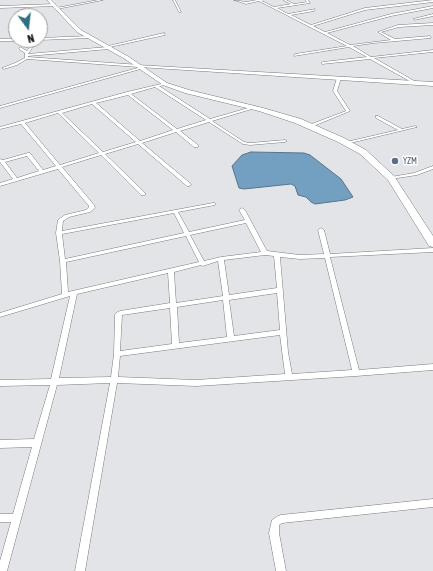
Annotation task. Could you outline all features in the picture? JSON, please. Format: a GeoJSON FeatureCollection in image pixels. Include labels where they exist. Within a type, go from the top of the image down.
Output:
{"type":"FeatureCollection","features":[{"type":"Feature","properties":{"kind":"highway"},"geometry":{"type":"LineString","coordinates":[[54,5],[74,27],[143,68],[165,84],[187,92],[254,107],[310,126],[347,143],[372,159],[391,178],[433,244]]}},
{"type":"Feature","properties":{"kind":"main road"},"geometry":{"type":"LineString","coordinates":[[143,68],[433,84]]}},
{"type":"Feature","properties":{"kind":"main road"},"geometry":{"type":"LineString","coordinates":[[143,68],[157,68]]}},
{"type":"Feature","properties":{"kind":"street"},"geometry":{"type":"LineString","coordinates":[[0,7],[54,5],[100,0]]}},
{"type":"Feature","properties":{"kind":"street"},"geometry":{"type":"LineString","coordinates":[[174,0],[180,11]]}},
{"type":"Feature","properties":{"kind":"street"},"geometry":{"type":"LineString","coordinates":[[235,0],[246,3],[265,0]]}},
{"type":"Feature","properties":{"kind":"street"},"geometry":{"type":"LineString","coordinates":[[259,0],[350,46],[415,83]]}},
{"type":"Feature","properties":{"kind":"street"},"geometry":{"type":"LineString","coordinates":[[284,0],[294,5]]}},
{"type":"Feature","properties":{"kind":"street"},"geometry":{"type":"LineString","coordinates":[[274,8],[309,2],[306,0]]}},
{"type":"Feature","properties":{"kind":"street"},"geometry":{"type":"LineString","coordinates":[[311,26],[365,9],[433,0]]}},
{"type":"Feature","properties":{"kind":"street"},"geometry":{"type":"LineString","coordinates":[[324,33],[391,15],[433,7]]}},
{"type":"Feature","properties":{"kind":"street"},"geometry":{"type":"LineString","coordinates":[[287,15],[314,10]]}},
{"type":"Feature","properties":{"kind":"street"},"geometry":{"type":"LineString","coordinates":[[414,19],[433,15]]}},
{"type":"Feature","properties":{"kind":"street"},"geometry":{"type":"LineString","coordinates":[[394,40],[379,32],[399,26],[433,25]]}},
{"type":"Feature","properties":{"kind":"street"},"geometry":{"type":"LineString","coordinates":[[27,55],[108,47],[164,34]]}},
{"type":"Feature","properties":{"kind":"street"},"geometry":{"type":"LineString","coordinates":[[48,39],[89,37]]}},
{"type":"Feature","properties":{"kind":"street"},"geometry":{"type":"LineString","coordinates":[[295,55],[394,40],[430,37]]}},
{"type":"Feature","properties":{"kind":"street"},"geometry":{"type":"LineString","coordinates":[[20,48],[27,55],[143,68]]}},
{"type":"Feature","properties":{"kind":"street"},"geometry":{"type":"LineString","coordinates":[[4,68],[16,64],[27,55],[32,48]]}},
{"type":"Feature","properties":{"kind":"street"},"geometry":{"type":"LineString","coordinates":[[323,63],[433,51]]}},
{"type":"Feature","properties":{"kind":"street"},"geometry":{"type":"LineString","coordinates":[[0,106],[143,68]]}},
{"type":"Feature","properties":{"kind":"street"},"geometry":{"type":"LineString","coordinates":[[310,126],[348,111],[335,91],[339,78]]}},
{"type":"Feature","properties":{"kind":"street"},"geometry":{"type":"LineString","coordinates":[[0,128],[165,84]]}},
{"type":"Feature","properties":{"kind":"street"},"geometry":{"type":"LineString","coordinates":[[156,86],[246,144],[284,141]]}},
{"type":"Feature","properties":{"kind":"street"},"geometry":{"type":"LineString","coordinates":[[128,94],[196,146]]}},
{"type":"Feature","properties":{"kind":"street"},"geometry":{"type":"LineString","coordinates":[[93,103],[189,185]]}},
{"type":"Feature","properties":{"kind":"street"},"geometry":{"type":"LineString","coordinates":[[0,184],[254,107]]}},
{"type":"Feature","properties":{"kind":"street"},"geometry":{"type":"LineString","coordinates":[[59,112],[143,194]]}},
{"type":"Feature","properties":{"kind":"street"},"geometry":{"type":"LineString","coordinates":[[377,117],[401,130]]}},
{"type":"Feature","properties":{"kind":"street"},"geometry":{"type":"LineString","coordinates":[[22,122],[92,206],[92,208],[88,211],[63,218],[61,220],[59,233],[63,261],[65,295]]}},
{"type":"Feature","properties":{"kind":"street"},"geometry":{"type":"LineString","coordinates":[[347,143],[415,127]]}},
{"type":"Feature","properties":{"kind":"street"},"geometry":{"type":"LineString","coordinates":[[16,180],[1,160],[28,154],[42,172]]}},
{"type":"Feature","properties":{"kind":"street"},"geometry":{"type":"LineString","coordinates":[[391,178],[415,174],[433,167]]}},
{"type":"Feature","properties":{"kind":"street"},"geometry":{"type":"LineString","coordinates":[[59,233],[213,204]]}},
{"type":"Feature","properties":{"kind":"street"},"geometry":{"type":"LineString","coordinates":[[242,210],[265,253]]}},
{"type":"Feature","properties":{"kind":"street"},"geometry":{"type":"LineString","coordinates":[[175,211],[203,264]]}},
{"type":"Feature","properties":{"kind":"street"},"geometry":{"type":"LineString","coordinates":[[63,261],[248,221]]}},
{"type":"Feature","properties":{"kind":"street"},"geometry":{"type":"LineString","coordinates":[[321,230],[329,257],[356,373]]}},
{"type":"Feature","properties":{"kind":"street"},"geometry":{"type":"LineString","coordinates":[[0,316],[65,295],[221,259],[265,253],[300,257],[329,257],[433,250]]}},
{"type":"Feature","properties":{"kind":"street"},"geometry":{"type":"LineString","coordinates":[[277,255],[283,332],[289,377]]}},
{"type":"Feature","properties":{"kind":"street"},"geometry":{"type":"LineString","coordinates":[[221,259],[231,339]]}},
{"type":"Feature","properties":{"kind":"street"},"geometry":{"type":"LineString","coordinates":[[171,271],[176,346]]}},
{"type":"Feature","properties":{"kind":"street"},"geometry":{"type":"LineString","coordinates":[[80,571],[114,380],[117,354],[118,315],[120,313],[173,304],[280,290]]}},
{"type":"Feature","properties":{"kind":"street"},"geometry":{"type":"LineString","coordinates":[[2,571],[54,383],[74,293]]}},
{"type":"Feature","properties":{"kind":"street"},"geometry":{"type":"LineString","coordinates":[[117,354],[283,332]]}},
{"type":"Feature","properties":{"kind":"street"},"geometry":{"type":"LineString","coordinates":[[0,383],[54,383],[114,380],[196,383],[433,367]]}},
{"type":"Feature","properties":{"kind":"street"},"geometry":{"type":"LineString","coordinates":[[0,444],[37,443]]}},
{"type":"Feature","properties":{"kind":"street"},"geometry":{"type":"LineString","coordinates":[[281,571],[274,533],[275,523],[281,520],[433,503]]}},
{"type":"Feature","properties":{"kind":"street"},"geometry":{"type":"LineString","coordinates":[[0,518],[16,518]]}},
{"type":"Feature","properties":{"kind":"water"},"geometry":{"type":"Polygon","coordinates":[[[251,152],[304,153],[310,155],[341,179],[353,197],[345,200],[315,204],[306,197],[298,195],[295,186],[291,184],[244,189],[239,188],[232,166],[242,155],[251,152]]]}},
{"type":"Feature","properties":{"kind":"place","name":"YZM"},"geometry":{"type":"Point","coordinates":[395,161]}}]}
